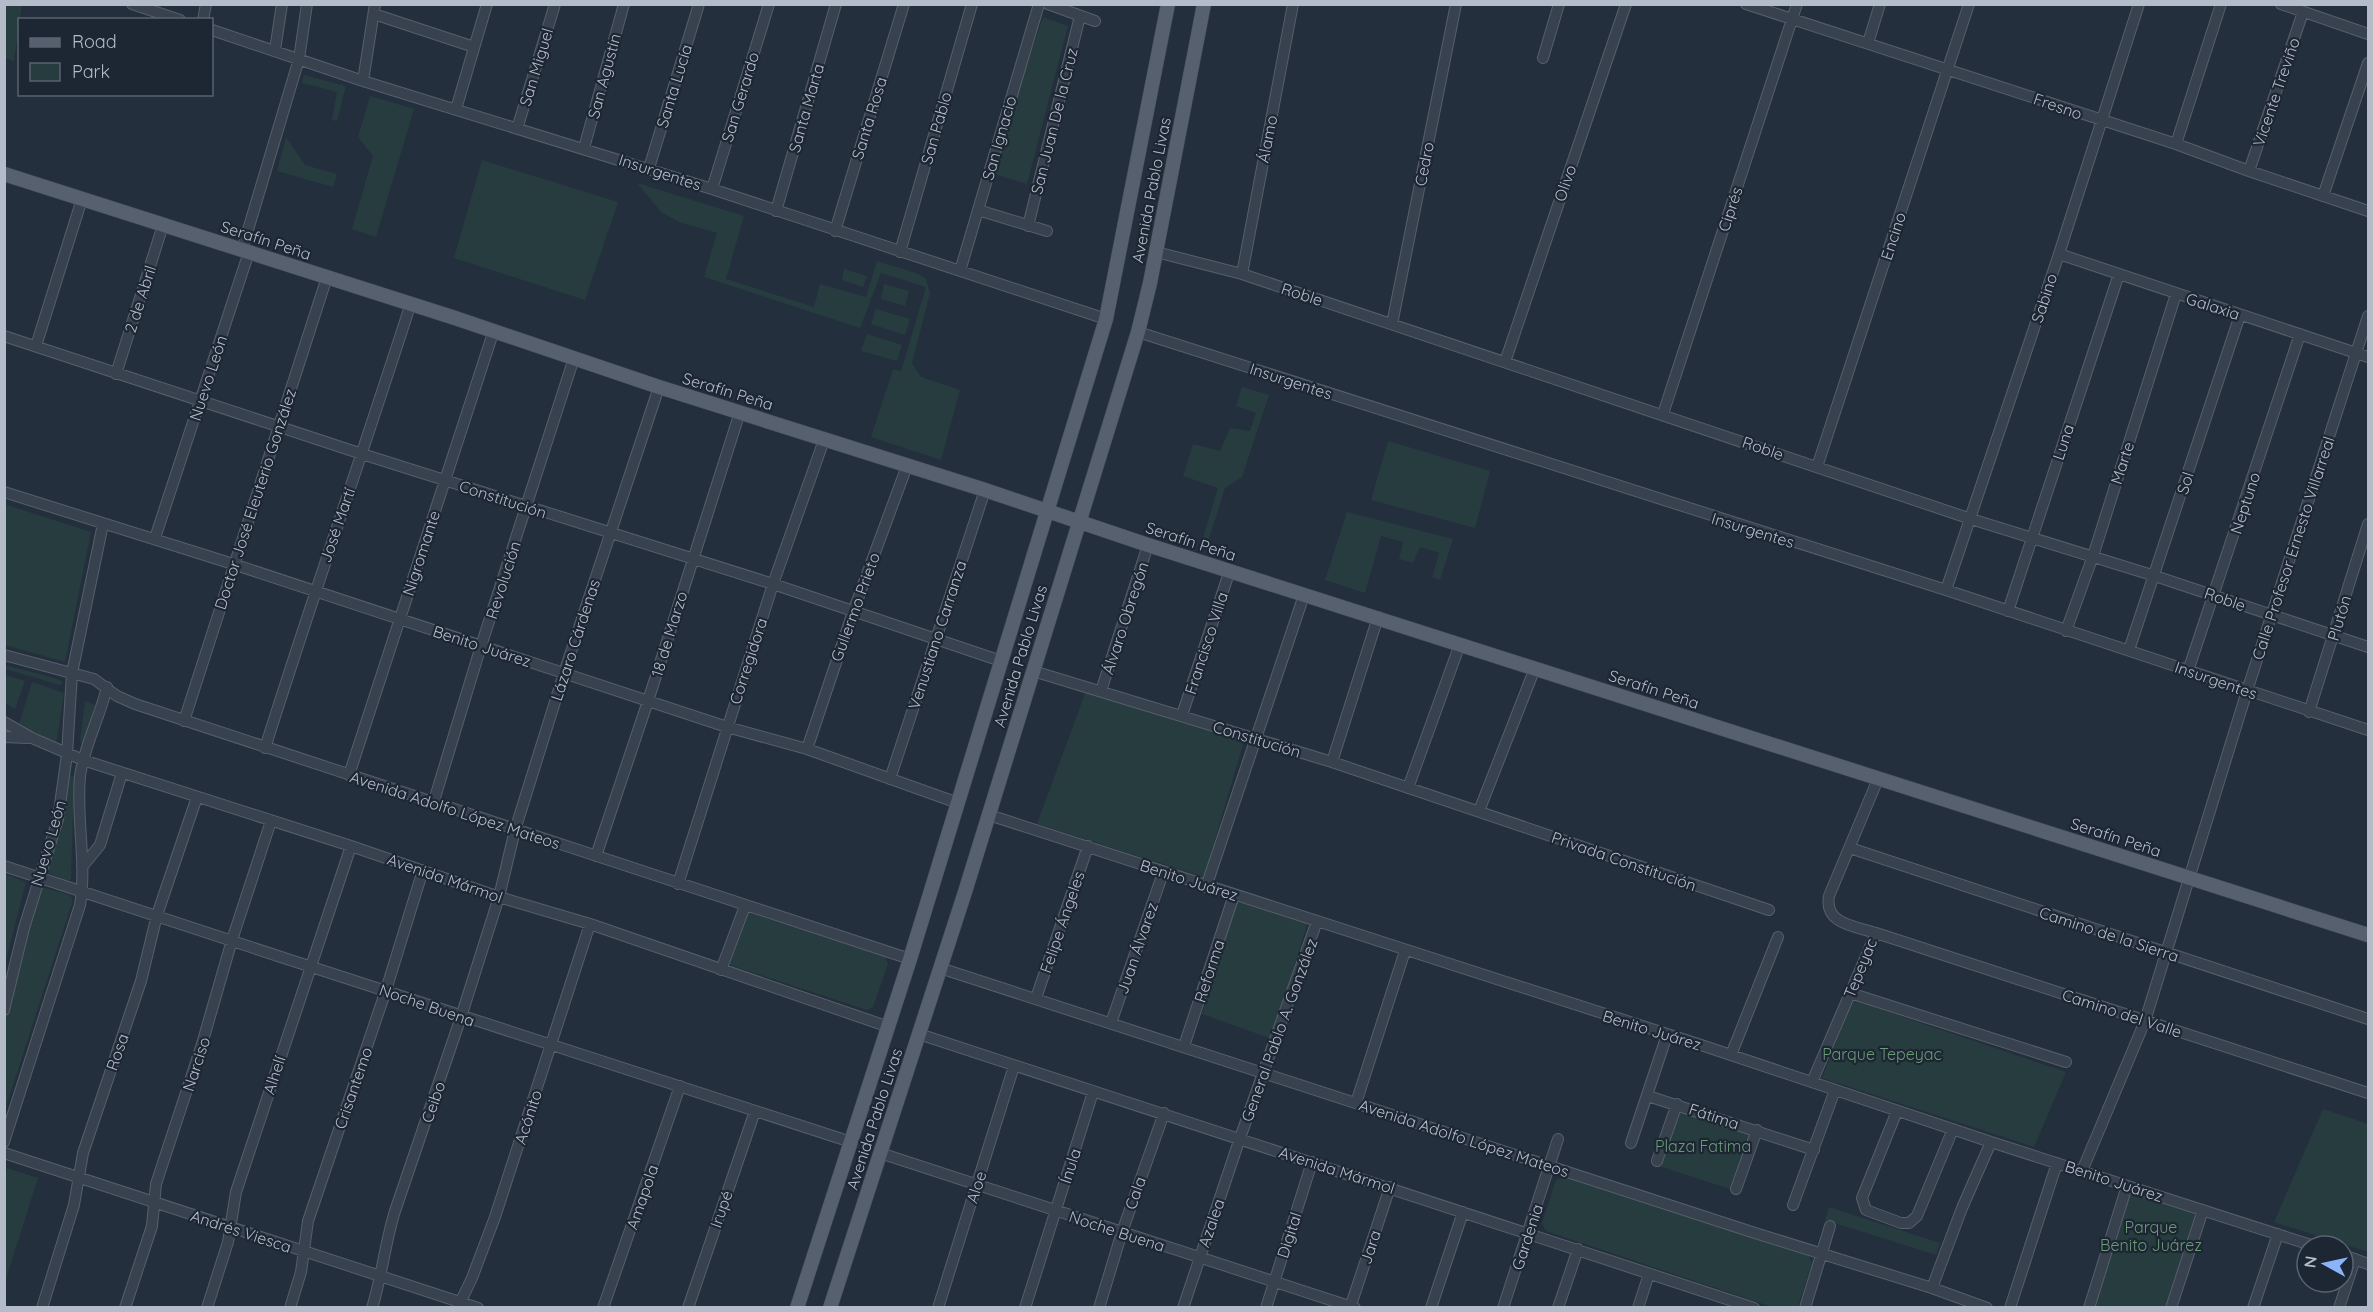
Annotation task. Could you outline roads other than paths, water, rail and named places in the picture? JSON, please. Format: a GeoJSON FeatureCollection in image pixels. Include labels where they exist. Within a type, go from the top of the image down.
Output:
{"type":"FeatureCollection","features":[{"type":"Feature","properties":{"kind":"main road","name":"Avenida Pablo Livas"},"geometry":{"type":"LineString","coordinates":[[797,1308],[889,1027],[1106,319],[1168,4]]}},
{"type":"Feature","properties":{"kind":"main road","name":"Avenida Pablo Livas"},"geometry":{"type":"LineString","coordinates":[[830,1308],[989,815],[1138,332],[1156,252],[1204,4]]}},
{"type":"Feature","properties":{"kind":"main road","name":"Serafín Peña"},"geometry":{"type":"LineString","coordinates":[[4,174],[411,303],[659,387],[985,490],[1148,545],[2368,934]]}},
{"type":"Feature","properties":{"kind":"street"},"geometry":{"type":"LineString","coordinates":[[132,4],[174,18]]}},
{"type":"Feature","properties":{"kind":"street"},"geometry":{"type":"LineString","coordinates":[[275,50],[282,4]]}},
{"type":"Feature","properties":{"kind":"street","name":"Nuevo León"},"geometry":{"type":"LineString","coordinates":[[155,538],[201,401],[245,251],[299,59],[307,4]]}},
{"type":"Feature","properties":{"kind":"street"},"geometry":{"type":"LineString","coordinates":[[456,109],[487,4]]}},
{"type":"Feature","properties":{"kind":"street","name":"San Miguel"},"geometry":{"type":"LineString","coordinates":[[517,129],[555,4]]}},
{"type":"Feature","properties":{"kind":"street","name":"San Agustín"},"geometry":{"type":"LineString","coordinates":[[584,148],[624,4]]}},
{"type":"Feature","properties":{"kind":"street","name":"Santa Lucía"},"geometry":{"type":"LineString","coordinates":[[649,168],[699,4]]}},
{"type":"Feature","properties":{"kind":"street","name":"San Gerardo"},"geometry":{"type":"LineString","coordinates":[[712,189],[769,4]]}},
{"type":"Feature","properties":{"kind":"street","name":"Santa Marta"},"geometry":{"type":"LineString","coordinates":[[776,211],[836,4]]}},
{"type":"Feature","properties":{"kind":"street","name":"Santa Rosa"},"geometry":{"type":"LineString","coordinates":[[835,231],[904,4]]}},
{"type":"Feature","properties":{"kind":"street","name":"San Pablo"},"geometry":{"type":"LineString","coordinates":[[900,252],[972,4]]}},
{"type":"Feature","properties":{"kind":"street","name":"San Ignacio"},"geometry":{"type":"LineString","coordinates":[[960,270],[1039,4]]}},
{"type":"Feature","properties":{"kind":"street"},"geometry":{"type":"LineString","coordinates":[[1048,4],[1095,21]]}},
{"type":"Feature","properties":{"kind":"street","name":"Álamo"},"geometry":{"type":"LineString","coordinates":[[1242,274],[1293,4]]}},
{"type":"Feature","properties":{"kind":"street","name":"Cedro"},"geometry":{"type":"LineString","coordinates":[[1392,324],[1456,4]]}},
{"type":"Feature","properties":{"kind":"street"},"geometry":{"type":"LineString","coordinates":[[1543,58],[1559,4]]}},
{"type":"Feature","properties":{"kind":"street","name":"Olivo"},"geometry":{"type":"LineString","coordinates":[[1505,362],[1626,4]]}},
{"type":"Feature","properties":{"kind":"street","name":"Fresno"},"geometry":{"type":"LineString","coordinates":[[1746,4],[2176,144],[2368,211]]}},
{"type":"Feature","properties":{"kind":"street","name":"Ciprés"},"geometry":{"type":"LineString","coordinates":[[1663,414],[1797,4]]}},
{"type":"Feature","properties":{"kind":"street"},"geometry":{"type":"LineString","coordinates":[[1868,43],[1880,4]]}},
{"type":"Feature","properties":{"kind":"street","name":"Encino"},"geometry":{"type":"LineString","coordinates":[[1817,467],[1969,4]]}},
{"type":"Feature","properties":{"kind":"street","name":"Sabino"},"geometry":{"type":"LineString","coordinates":[[1946,590],[2059,254],[2139,4]]}},
{"type":"Feature","properties":{"kind":"street"},"geometry":{"type":"LineString","coordinates":[[2176,144],[2221,4]]}},
{"type":"Feature","properties":{"kind":"street"},"geometry":{"type":"LineString","coordinates":[[2286,5],[2368,34]]}},
{"type":"Feature","properties":{"kind":"street"},"geometry":{"type":"LineString","coordinates":[[363,81],[374,9],[474,48]]}},
{"type":"Feature","properties":{"kind":"street","name":"Vicente Treviño"},"geometry":{"type":"LineString","coordinates":[[2249,171],[2303,12]]}},
{"type":"Feature","properties":{"kind":"street","name":"San Juan De la Cruz"},"geometry":{"type":"LineString","coordinates":[[1028,226],[1080,16]]}},
{"type":"Feature","properties":{"kind":"street","name":"Insurgentes"},"geometry":{"type":"LineString","coordinates":[[213,30],[363,81],[649,168],[1106,319]]}},
{"type":"Feature","properties":{"kind":"street"},"geometry":{"type":"LineString","coordinates":[[2323,196],[2368,63]]}},
{"type":"Feature","properties":{"kind":"street"},"geometry":{"type":"LineString","coordinates":[[36,346],[82,199]]}},
{"type":"Feature","properties":{"kind":"street"},"geometry":{"type":"LineString","coordinates":[[978,210],[1047,231]]}},
{"type":"Feature","properties":{"kind":"street","name":"2 de Abril"},"geometry":{"type":"LineString","coordinates":[[116,374],[163,225]]}},
{"type":"Feature","properties":{"kind":"street","name":"Roble"},"geometry":{"type":"LineString","coordinates":[[1156,252],[1242,274],[1971,519],[2214,595],[2368,647]]}},
{"type":"Feature","properties":{"kind":"street","name":"Galaxia"},"geometry":{"type":"LineString","coordinates":[[2059,254],[2368,357]]}},
{"type":"Feature","properties":{"kind":"street","name":"Luna"},"geometry":{"type":"LineString","coordinates":[[2008,611],[2119,274]]}},
{"type":"Feature","properties":{"kind":"street","name":"Doctor José Eleuterio González"},"geometry":{"type":"LineString","coordinates":[[184,721],[327,277]]}},
{"type":"Feature","properties":{"kind":"street","name":"Marte"},"geometry":{"type":"LineString","coordinates":[[2066,631],[2093,556],[2176,294]]}},
{"type":"Feature","properties":{"kind":"street","name":"José Martí"},"geometry":{"type":"LineString","coordinates":[[265,748],[314,591],[411,303]]}},
{"type":"Feature","properties":{"kind":"street","name":"Sol"},"geometry":{"type":"LineString","coordinates":[[2129,650],[2240,315]]}},
{"type":"Feature","properties":{"kind":"street","name":"Calle Profesor Ernesto Villarreal"},"geometry":{"type":"LineString","coordinates":[[2082,1171],[2145,1020],[2247,691],[2368,316]]}},
{"type":"Feature","properties":{"kind":"street","name":"Nigromante"},"geometry":{"type":"LineString","coordinates":[[350,775],[494,330]]}},
{"type":"Feature","properties":{"kind":"street","name":"Insurgentes"},"geometry":{"type":"LineString","coordinates":[[1138,332],[1946,590],[2368,730]]}},
{"type":"Feature","properties":{"kind":"street","name":"Neptuno"},"geometry":{"type":"LineString","coordinates":[[2188,671],[2300,334]]}},
{"type":"Feature","properties":{"kind":"street","name":"Constitución"},"geometry":{"type":"LineString","coordinates":[[4,336],[362,454],[773,584],[1000,662]]}},
{"type":"Feature","properties":{"kind":"street","name":"Revolución"},"geometry":{"type":"LineString","coordinates":[[433,804],[481,646],[574,358]]}},
{"type":"Feature","properties":{"kind":"street","name":"Lázaro Cárdenas"},"geometry":{"type":"LineString","coordinates":[[499,897],[515,830],[564,673],[659,387]]}},
{"type":"Feature","properties":{"kind":"street","name":"18 de Marzo"},"geometry":{"type":"LineString","coordinates":[[596,856],[740,412]]}},
{"type":"Feature","properties":{"kind":"street","name":"Corregidora"},"geometry":{"type":"LineString","coordinates":[[678,884],[773,584],[824,440]]}},
{"type":"Feature","properties":{"kind":"street","name":"Gullermo Prieto"},"geometry":{"type":"LineString","coordinates":[[807,749],[853,612],[907,466]]}},
{"type":"Feature","properties":{"kind":"street","name":"Venustiano Carranza"},"geometry":{"type":"LineString","coordinates":[[890,779],[985,490]]}},
{"type":"Feature","properties":{"kind":"street","name":"Benito Juárez"},"geometry":{"type":"LineString","coordinates":[[4,492],[155,538],[727,727],[807,749],[958,803]]}},
{"type":"Feature","properties":{"kind":"street","name":"Nuevo León"},"geometry":{"type":"LineString","coordinates":[[4,1010],[39,877],[58,819],[67,754],[72,673],[103,524]]}},
{"type":"Feature","properties":{"kind":"street","name":"Plutón"},"geometry":{"type":"LineString","coordinates":[[2309,712],[2368,525]]}},
{"type":"Feature","properties":{"kind":"street","name":"Álvaro Obregón"},"geometry":{"type":"LineString","coordinates":[[1101,691],[1148,545]]}},
{"type":"Feature","properties":{"kind":"street","name":"Francisco Villa"},"geometry":{"type":"LineString","coordinates":[[1182,715],[1230,570]]}},
{"type":"Feature","properties":{"kind":"street"},"geometry":{"type":"LineString","coordinates":[[1206,887],[1304,595]]}},
{"type":"Feature","properties":{"kind":"street"},"geometry":{"type":"LineString","coordinates":[[1332,762],[1378,617]]}},
{"type":"Feature","properties":{"kind":"street"},"geometry":{"type":"LineString","coordinates":[[1408,788],[1460,644]]}},
{"type":"Feature","properties":{"kind":"street","name":"Avenida Adolfo López Mateos"},"geometry":{"type":"LineString","coordinates":[[4,655],[94,678],[111,693],[126,701],[184,721],[910,959]]}},
{"type":"Feature","properties":{"kind":"street"},"geometry":{"type":"LineString","coordinates":[[1479,811],[1535,668]]}},
{"type":"Feature","properties":{"kind":"street","name":"Constitución"},"geometry":{"type":"LineString","coordinates":[[1033,671],[1332,762],[1479,811]]}},
{"type":"Feature","properties":{"kind":"street","name":"Nuevo León"},"geometry":{"type":"LineString","coordinates":[[4,1142],[75,924],[82,891],[80,786],[83,760],[106,687]]}},
{"type":"Feature","properties":{"kind":"street","name":"Avenida Mármol"},"geometry":{"type":"LineString","coordinates":[[4,722],[32,738],[83,760],[351,846],[499,897],[590,924],[889,1027]]}},
{"type":"Feature","properties":{"kind":"street"},"geometry":{"type":"LineString","coordinates":[[4,737],[32,738]]}},
{"type":"Feature","properties":{"kind":"street"},"geometry":{"type":"LineString","coordinates":[[82,867],[94,855],[103,839],[122,773]]}},
{"type":"Feature","properties":{"kind":"street","name":"Tepeyac"},"geometry":{"type":"LineString","coordinates":[[1812,1082],[1875,933],[1839,921],[1828,910],[1829,896],[1878,778]]}},
{"type":"Feature","properties":{"kind":"street","name":"Rosa"},"geometry":{"type":"LineString","coordinates":[[42,1308],[74,1205],[83,1153],[141,981],[157,915],[197,797]]}},
{"type":"Feature","properties":{"kind":"street","name":"Privada Constitución"},"geometry":{"type":"LineString","coordinates":[[1479,811],[1769,910]]}},
{"type":"Feature","properties":{"kind":"street","name":"Benito Juárez"},"geometry":{"type":"LineString","coordinates":[[989,815],[2295,1240]]}},
{"type":"Feature","properties":{"kind":"street","name":"Narciso"},"geometry":{"type":"LineString","coordinates":[[125,1308],[147,1244],[156,1185],[271,821]]}},
{"type":"Feature","properties":{"kind":"street","name":"Alhelí"},"geometry":{"type":"LineString","coordinates":[[207,1308],[231,1228],[236,1192],[351,846]]}},
{"type":"Feature","properties":{"kind":"street","name":"Felipe Ángeles"},"geometry":{"type":"LineString","coordinates":[[1036,998],[1088,846]]}},
{"type":"Feature","properties":{"kind":"street","name":"Camino de la Sierra"},"geometry":{"type":"LineString","coordinates":[[1850,848],[2368,1019]]}},
{"type":"Feature","properties":{"kind":"street","name":"Noche Buena"},"geometry":{"type":"LineString","coordinates":[[4,866],[386,990],[461,1017],[552,1044],[851,1142]]}},
{"type":"Feature","properties":{"kind":"street","name":"Crisantemo"},"geometry":{"type":"LineString","coordinates":[[290,1308],[302,1272],[308,1221],[386,990],[423,870]]}},
{"type":"Feature","properties":{"kind":"street","name":"Juan Álvarez"},"geometry":{"type":"LineString","coordinates":[[1111,1023],[1163,873]]}},
{"type":"Feature","properties":{"kind":"street","name":"Reforma"},"geometry":{"type":"LineString","coordinates":[[1184,1046],[1234,895]]}},
{"type":"Feature","properties":{"kind":"street","name":"Ceibo"},"geometry":{"type":"LineString","coordinates":[[372,1308],[381,1277],[386,1241],[395,1211],[499,897]]}},
{"type":"Feature","properties":{"kind":"street"},"geometry":{"type":"LineString","coordinates":[[721,970],[745,906]]}},
{"type":"Feature","properties":{"kind":"street","name":"General Pablo A. González"},"geometry":{"type":"LineString","coordinates":[[1240,1138],[1317,921]]}},
{"type":"Feature","properties":{"kind":"street","name":"Acónito"},"geometry":{"type":"LineString","coordinates":[[459,1305],[472,1278],[495,1216],[590,924]]}},
{"type":"Feature","properties":{"kind":"street","name":"Camino del Valle"},"geometry":{"type":"LineString","coordinates":[[1875,933],[2368,1093]]}},
{"type":"Feature","properties":{"kind":"street"},"geometry":{"type":"LineString","coordinates":[[1731,1055],[1778,937]]}},
{"type":"Feature","properties":{"kind":"street"},"geometry":{"type":"LineString","coordinates":[[1356,1103],[1405,951]]}},
{"type":"Feature","properties":{"kind":"street","name":"Avenida Adolfo López Mateos"},"geometry":{"type":"LineString","coordinates":[[940,968],[1932,1288],[1987,1308]]}},
{"type":"Feature","properties":{"kind":"street"},"geometry":{"type":"LineString","coordinates":[[1850,993],[2066,1062]]}},
{"type":"Feature","properties":{"kind":"street","name":"Avenida Mármol"},"geometry":{"type":"LineString","coordinates":[[919,1034],[1578,1249],[1721,1303],[1754,1308]]}},
{"type":"Feature","properties":{"kind":"street"},"geometry":{"type":"LineString","coordinates":[[1631,1143],[1667,1035]]}},
{"type":"Feature","properties":{"kind":"street","name":"Aloe"},"geometry":{"type":"LineString","coordinates":[[938,1308],[1014,1066]]}},
{"type":"Feature","properties":{"kind":"street","name":"Amapola"},"geometry":{"type":"LineString","coordinates":[[603,1308],[680,1086]]}},
{"type":"Feature","properties":{"kind":"street"},"geometry":{"type":"LineString","coordinates":[[1793,1205],[1835,1090]]}},
{"type":"Feature","properties":{"kind":"street","name":"Ínula"},"geometry":{"type":"LineString","coordinates":[[1024,1308],[1093,1092]]}},
{"type":"Feature","properties":{"kind":"street","name":"Fátima"},"geometry":{"type":"LineString","coordinates":[[1648,1096],[1814,1150]]}},
{"type":"Feature","properties":{"kind":"street"},"geometry":{"type":"LineString","coordinates":[[1657,1161],[1677,1104]]}},
{"type":"Feature","properties":{"kind":"street","name":"Irupé"},"geometry":{"type":"LineString","coordinates":[[688,1308],[755,1111]]}},
{"type":"Feature","properties":{"kind":"street"},"geometry":{"type":"LineString","coordinates":[[1898,1111],[1863,1191],[1863,1204],[1866,1210],[1901,1223],[1909,1223],[1917,1216],[1953,1129]]}},
{"type":"Feature","properties":{"kind":"street","name":"Cala"},"geometry":{"type":"LineString","coordinates":[[1099,1308],[1122,1232],[1164,1113]]}},
{"type":"Feature","properties":{"kind":"street"},"geometry":{"type":"LineString","coordinates":[[1736,1189],[1757,1130]]}},
{"type":"Feature","properties":{"kind":"street","name":"Azalea"},"geometry":{"type":"LineString","coordinates":[[1183,1308],[1240,1138]]}},
{"type":"Feature","properties":{"kind":"street","name":"Gardenia"},"geometry":{"type":"LineString","coordinates":[[1503,1308],[1558,1139]]}},
{"type":"Feature","properties":{"kind":"street"},"geometry":{"type":"LineString","coordinates":[[1932,1288],[1962,1208],[1991,1142]]}},
{"type":"Feature","properties":{"kind":"street","name":"Andrés Viesca"},"geometry":{"type":"LineString","coordinates":[[4,1153],[381,1277],[459,1305],[478,1308]]}},
{"type":"Feature","properties":{"kind":"street","name":"Noche Buena"},"geometry":{"type":"LineString","coordinates":[[880,1153],[1352,1307]]}},
{"type":"Feature","properties":{"kind":"street","name":"Digital"},"geometry":{"type":"LineString","coordinates":[[1266,1308],[1312,1162]]}},
{"type":"Feature","properties":{"kind":"street"},"geometry":{"type":"LineString","coordinates":[[2010,1308],[2057,1163]]}},
{"type":"Feature","properties":{"kind":"street"},"geometry":{"type":"LineString","coordinates":[[2089,1308],[2127,1186]]}},
{"type":"Feature","properties":{"kind":"street","name":"Jara"},"geometry":{"type":"LineString","coordinates":[[1352,1307],[1390,1187]]}},
{"type":"Feature","properties":{"kind":"street"},"geometry":{"type":"LineString","coordinates":[[2171,1308],[2203,1210]]}},
{"type":"Feature","properties":{"kind":"street"},"geometry":{"type":"LineString","coordinates":[[1431,1308],[1462,1212]]}},
{"type":"Feature","properties":{"kind":"street"},"geometry":{"type":"LineString","coordinates":[[1805,1308],[1830,1226]]}},
{"type":"Feature","properties":{"kind":"street"},"geometry":{"type":"LineString","coordinates":[[2253,1308],[2278,1234]]}},
{"type":"Feature","properties":{"kind":"street"},"geometry":{"type":"LineString","coordinates":[[1558,1308],[1578,1249]]}},
{"type":"Feature","properties":{"kind":"street"},"geometry":{"type":"LineString","coordinates":[[2355,1259],[2368,1264]]}},
{"type":"Feature","properties":{"kind":"street"},"geometry":{"type":"LineString","coordinates":[[1638,1308],[1649,1274]]}},
{"type":"Feature","properties":{"kind":"park label","name":"Parque Tepeyac"},"geometry":{"type":"Point","coordinates":[1882,1054]}},
{"type":"Feature","properties":{"kind":"park label","name":"Plaza Fatima"},"geometry":{"type":"Point","coordinates":[1703,1146]}},
{"type":"Feature","properties":{"kind":"park label","name":"Parque Benito Juárez"},"geometry":{"type":"Point","coordinates":[2151,1236]}}]}
